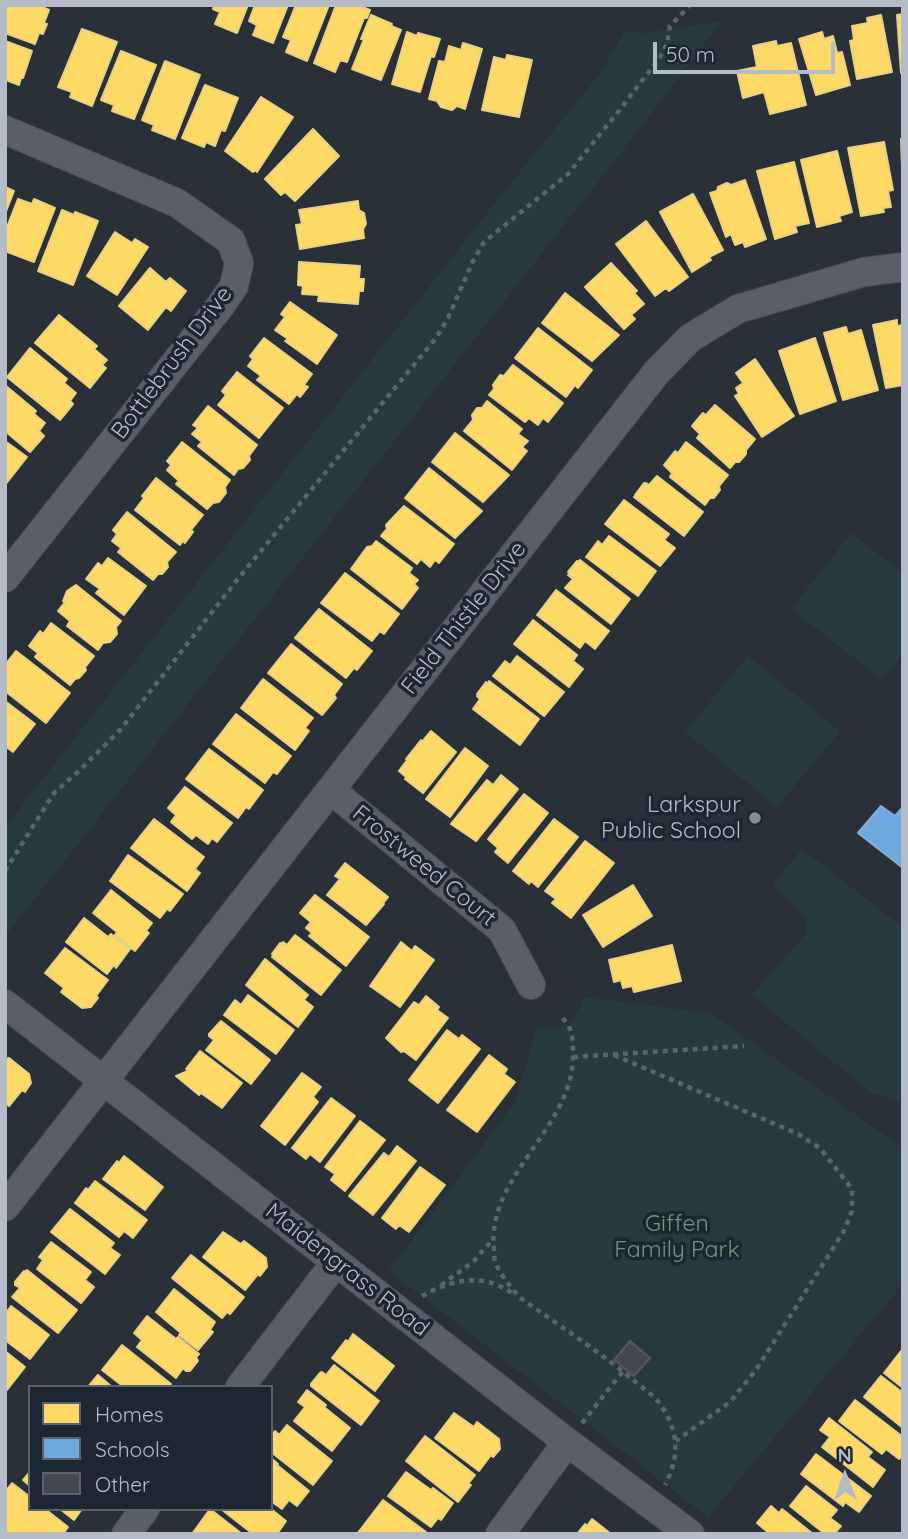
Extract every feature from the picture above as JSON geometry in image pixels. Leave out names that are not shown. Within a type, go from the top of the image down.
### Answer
[{"type":"street","name":"Bottlebrush Drive","points":[[5,130],[177,203],[231,241],[239,263],[234,286],[221,305],[5,578]]},
{"type":"street","name":"Field Thistle Drive","points":[[5,1207],[656,373],[690,338],[738,309],[864,272],[903,267]]},
{"type":"street","name":"Frostweed Court","points":[[331,790],[502,930],[531,985]]},
{"type":"street","name":"Maidengrass Road","points":[[5,1004],[567,1442],[690,1534]]},
{"type":"street","points":[[242,1385],[336,1262]]},
{"type":"street","points":[[500,1534],[567,1442]]},
{"type":"street","points":[[126,1534],[143,1511]]},
{"type":"path","points":[[5,871],[54,793],[121,729],[237,580],[436,338],[484,242],[568,174],[660,57],[667,44],[670,26],[690,5]]},
{"type":"path","points":[[519,1297],[495,1261],[493,1239],[497,1214],[505,1191],[550,1126],[573,1070],[571,1032],[563,1018]]},
{"type":"path","points":[[573,1057],[744,1046]]},
{"type":"path","points":[[614,1055],[798,1134],[820,1148],[852,1189],[852,1211],[844,1231],[756,1370],[730,1402],[676,1441]]},
{"type":"path","points":[[397,1309],[437,1287],[473,1262],[493,1239]]},
{"type":"path","points":[[437,1287],[467,1280],[493,1283],[519,1297],[623,1371],[659,1402],[669,1419],[676,1441],[675,1460],[670,1475],[652,1507]]},
{"type":"path","points":[[567,1442],[623,1371]]},
{"type":"green space","points":[[722,21],[5,937],[5,827],[498,199],[602,71],[624,32],[646,33]]},
{"type":"green space","points":[[851,533],[903,573],[903,653],[882,680],[791,609]]},
{"type":"green space","points":[[748,656],[840,731],[777,807],[685,732]]},
{"type":"green space","points":[[802,849],[903,927],[903,1103],[870,1092],[752,995],[807,932],[807,917],[772,884]]},
{"type":"green space","name":"Giffen Family Park","points":[[583,997],[710,1013],[903,1148],[903,1284],[708,1517],[389,1271],[515,1102],[537,1027],[554,1028],[568,1023],[577,1013]]},
{"type":"building: Homes","points":[[5,5],[38,5],[49,10],[43,34],[39,33],[35,44],[5,33]]},
{"type":"building: Homes","points":[[214,5],[248,5],[237,33],[215,24],[220,12],[213,9]]},
{"type":"building: Homes","points":[[255,5],[288,5],[273,43],[253,35],[257,25],[249,21]]},
{"type":"building: Homes","points":[[296,5],[329,5],[307,61],[286,52],[291,40],[283,37]]},
{"type":"building: Homes","points":[[336,5],[357,5],[370,10],[367,18],[364,18],[347,62],[340,60],[335,72],[314,63]]},
{"type":"building: Homes","points":[[903,14],[903,73],[901,73],[897,15]]},
{"type":"building: Homes","points":[[371,15],[401,30],[381,80],[352,69]]},
{"type":"building: Homes","points":[[881,15],[892,72],[857,79],[850,41],[854,40],[852,26],[868,23],[867,18]]},
{"type":"building: Homes","points":[[82,29],[117,42],[92,106],[70,97],[72,92],[58,87]]},
{"type":"building: Homes","points":[[407,32],[440,39],[434,57],[431,56],[420,92],[392,84]]},
{"type":"building: Homes","points":[[822,32],[824,39],[833,36],[837,53],[842,52],[850,85],[816,95],[799,39]]},
{"type":"building: Homes","points":[[5,41],[32,51],[19,85],[6,80],[5,82]]},
{"type":"building: Homes","points":[[776,41],[777,46],[791,43],[806,105],[770,114],[764,92],[743,98],[737,71],[757,67],[753,46]]},
{"type":"building: Homes","points":[[463,43],[482,49],[465,109],[457,106],[452,110],[429,99],[439,61],[445,62],[449,46],[461,50]]},
{"type":"building: Homes","points":[[121,51],[156,65],[134,119],[112,111],[114,105],[101,100]]},
{"type":"building: Homes","points":[[507,55],[532,60],[519,117],[482,110],[494,57],[506,60]]},
{"type":"building: Homes","points":[[165,61],[200,75],[175,139],[152,130],[154,125],[142,120]]},
{"type":"building: Homes","points":[[205,85],[238,98],[225,131],[221,130],[215,146],[206,142],[204,147],[182,138]]},
{"type":"building: Homes","points":[[261,97],[293,117],[257,172],[253,172],[225,151]]},
{"type":"building: Homes","points":[[313,129],[339,156],[295,201],[285,192],[281,195],[265,179]]},
{"type":"building: Homes","points":[[901,139],[903,139],[903,197]]},
{"type":"building: Homes","points":[[884,142],[893,190],[888,191],[891,207],[883,208],[884,212],[861,216],[848,148]]},
{"type":"building: Homes","points":[[837,151],[852,212],[839,216],[841,221],[817,227],[801,160]]},
{"type":"building: Homes","points":[[794,162],[809,223],[795,226],[797,232],[775,239],[757,171]]},
{"type":"building: Homes","points":[[745,180],[766,239],[745,247],[743,242],[735,245],[731,234],[726,237],[710,193],[727,183],[731,185]]},
{"type":"building: Homes","points":[[5,187],[14,191],[5,214]]},
{"type":"building: Homes","points":[[693,194],[723,250],[709,257],[711,260],[692,272],[660,212]]},
{"type":"building: Homes","points":[[18,199],[32,204],[34,199],[55,208],[34,262],[5,251],[5,232]]},
{"type":"building: Homes","points":[[358,201],[366,224],[363,229],[364,238],[300,249],[296,225],[302,224],[299,210]]},
{"type":"building: Homes","points":[[62,210],[98,221],[73,285],[38,271]]},
{"type":"building: Homes","points":[[646,221],[688,277],[669,291],[666,288],[655,296],[616,244]]},
{"type":"building: Homes","points":[[115,232],[132,243],[135,239],[148,247],[117,295],[87,276]]},
{"type":"building: Homes","points":[[299,262],[360,266],[359,279],[364,279],[358,304],[318,301],[319,295],[302,294],[303,286],[298,285]]},
{"type":"building: Homes","points":[[611,263],[637,291],[634,293],[644,304],[631,315],[635,319],[624,329],[585,287]]},
{"type":"building: Homes","points":[[150,268],[166,282],[170,278],[186,291],[171,311],[166,307],[148,330],[119,306]]},
{"type":"building: Homes","points":[[565,293],[619,335],[592,361],[542,323]]},
{"type":"building: Homes","points":[[290,302],[337,335],[317,364],[285,341],[288,339],[275,330],[285,317],[281,314]]},
{"type":"building: Homes","points":[[59,315],[97,346],[94,349],[107,360],[102,365],[106,368],[90,388],[35,343]]},
{"type":"building: Homes","points":[[897,320],[897,326],[903,325],[903,385],[886,388],[873,325]]},
{"type":"building: Homes","points":[[846,327],[848,334],[861,330],[878,390],[843,400],[824,333]]},
{"type":"building: Homes","points":[[538,328],[592,370],[578,388],[575,385],[566,397],[515,358]]},
{"type":"building: Homes","points":[[264,338],[312,374],[304,385],[308,387],[300,397],[297,394],[289,404],[257,380],[261,376],[248,366],[253,359],[250,356]]},
{"type":"building: Homes","points":[[815,338],[836,401],[800,414],[779,351]]},
{"type":"building: Homes","points":[[30,348],[67,379],[64,383],[76,393],[70,401],[73,404],[60,420],[7,377]]},
{"type":"building: Homes","points":[[755,359],[794,416],[762,437],[735,396],[739,394],[736,388],[743,383],[736,373]]},
{"type":"building: Homes","points":[[513,365],[563,403],[548,422],[543,418],[538,425],[529,418],[525,422],[489,395],[500,375],[504,376]]},
{"type":"building: Homes","points":[[237,372],[283,408],[259,438],[218,405],[226,395],[222,391]]},
{"type":"building: Homes","points":[[6,386],[36,411],[34,414],[45,423],[39,431],[44,436],[30,452],[5,431]]},
{"type":"building: Homes","points":[[487,401],[522,429],[518,434],[528,441],[522,447],[527,451],[512,470],[464,431],[473,420],[472,415],[477,408],[482,408]]},
{"type":"building: Homes","points":[[715,405],[755,439],[746,454],[730,468],[697,438],[700,434],[692,426],[703,413],[706,415]]},
{"type":"building: Homes","points":[[208,406],[257,445],[249,456],[250,460],[234,475],[198,446],[202,442],[192,434],[198,428],[193,425]]},
{"type":"building: Homes","points":[[455,433],[509,475],[483,502],[432,462]]},
{"type":"building: Homes","points":[[5,441],[27,457],[5,485]]},
{"type":"building: Homes","points":[[182,442],[230,480],[225,487],[226,493],[219,502],[213,503],[207,509],[176,484],[179,481],[167,470],[171,465],[167,461]]},
{"type":"building: Homes","points":[[686,442],[728,475],[714,498],[710,498],[705,505],[670,477],[672,473],[664,465]]},
{"type":"building: Homes","points":[[429,468],[482,511],[455,538],[405,498]]},
{"type":"building: Homes","points":[[657,476],[703,512],[684,536],[634,497],[644,483],[649,485]]},
{"type":"building: Homes","points":[[156,478],[203,515],[185,543],[183,541],[180,545],[135,510]]},
{"type":"building: Homes","points":[[624,500],[669,534],[664,540],[675,548],[660,566],[605,524]]},
{"type":"building: Homes","points":[[404,506],[454,544],[439,563],[435,560],[430,567],[421,559],[417,564],[381,536],[387,529],[386,525]]},
{"type":"building: Homes","points":[[127,512],[176,552],[167,562],[168,567],[153,580],[118,552],[121,548],[112,541],[117,534],[113,530]]},
{"type":"building: Homes","points":[[609,536],[656,571],[638,596],[586,557],[598,541],[602,545]]},
{"type":"building: Homes","points":[[376,541],[412,568],[409,573],[418,580],[414,584],[418,588],[402,609],[351,569],[367,547]]},
{"type":"building: Homes","points":[[108,558],[146,586],[124,615],[96,593],[100,589],[86,579],[98,563],[102,566]]},
{"type":"building: Homes","points":[[580,560],[630,599],[611,624],[565,588],[573,579],[568,572]]},
{"type":"building: Homes","points":[[345,573],[399,614],[384,634],[380,631],[372,641],[321,603]]},
{"type":"building: Homes","points":[[76,585],[121,621],[116,627],[117,634],[110,642],[103,643],[98,650],[67,626],[70,621],[58,611],[65,602],[63,601],[67,591]]},
{"type":"building: Homes","points":[[556,590],[609,631],[595,649],[585,641],[580,648],[537,615]]},
{"type":"building: Homes","points":[[319,609],[372,651],[357,670],[354,668],[346,678],[295,638]]},
{"type":"building: Homes","points":[[533,620],[577,655],[573,661],[583,669],[569,687],[514,644]]},
{"type":"building: Homes","points":[[51,623],[94,656],[85,667],[86,670],[70,685],[35,657],[38,653],[29,646],[40,631],[43,634]]},
{"type":"building: Homes","points":[[291,644],[342,684],[334,695],[336,698],[322,715],[268,673]]},
{"type":"building: Homes","points":[[16,651],[70,693],[46,723],[5,691],[5,665]]},
{"type":"building: Homes","points":[[517,656],[564,692],[544,716],[493,676],[505,661],[510,665]]},
{"type":"building: Homes","points":[[263,679],[313,718],[305,728],[309,731],[295,750],[241,708]]},
{"type":"building: Homes","points":[[489,681],[539,719],[520,745],[473,709],[480,699],[477,694]]},
{"type":"building: Homes","points":[[5,701],[35,724],[13,752],[5,746]]},
{"type":"building: Homes","points":[[236,714],[291,756],[277,774],[273,772],[265,783],[213,744]]},
{"type":"building: Homes","points":[[431,731],[456,752],[423,793],[399,771],[421,740],[422,742]]},
{"type":"building: Homes","points":[[465,748],[488,766],[450,817],[426,799]]},
{"type":"building: Homes","points":[[209,749],[263,790],[249,809],[246,807],[238,818],[186,779]]},
{"type":"building: Homes","points":[[501,775],[518,789],[476,841],[451,824],[487,780],[493,785]]},
{"type":"building: Homes","points":[[185,787],[232,823],[217,842],[212,838],[208,844],[196,835],[192,839],[171,822],[176,815],[168,808]]},
{"type":"building: Homes","points":[[524,794],[548,813],[508,863],[495,852],[498,848],[488,839]]},
{"type":"building: Homes","points":[[154,819],[204,857],[195,869],[200,873],[187,891],[131,848]]},
{"type":"building: Homes","points":[[554,819],[578,837],[538,887],[531,881],[529,884],[513,871]]},
{"type":"building: Homes","points":[[585,841],[614,863],[571,918],[552,903],[556,899],[545,891]]},
{"type":"building: Homes","points":[[128,855],[183,894],[170,911],[167,909],[160,918],[110,881]]},
{"type":"building: Homes","points":[[345,863],[388,897],[366,925],[327,895],[340,879],[335,876]]},
{"type":"building: Homes","points":[[633,885],[652,916],[603,947],[583,915]]},
{"type":"building: Homes","points":[[111,890],[152,923],[146,931],[149,933],[135,951],[93,913]]},
{"type":"building: Homes","points":[[315,895],[369,937],[346,966],[309,936],[312,933],[306,928],[311,922],[300,913]]},
{"type":"building: Homes","points":[[84,918],[108,937],[111,934],[130,949],[116,968],[114,965],[107,974],[66,942]]},
{"type":"building: Homes","points":[[295,935],[341,970],[321,995],[272,957],[280,943],[287,945]]},
{"type":"building: Homes","points":[[401,942],[412,951],[415,946],[434,960],[400,1007],[370,986]]},
{"type":"building: Homes","points":[[672,945],[681,981],[634,992],[632,986],[623,988],[621,980],[614,982],[609,960]]},
{"type":"building: Homes","points":[[65,948],[108,980],[91,1007],[82,1008],[61,992],[64,988],[45,973]]},
{"type":"building: Homes","points":[[265,959],[308,995],[304,1000],[313,1007],[298,1027],[246,985]]},
{"type":"building: Homes","points":[[248,995],[294,1030],[276,1054],[224,1015],[235,1000],[241,1005]]},
{"type":"building: Homes","points":[[426,996],[439,1007],[437,1010],[448,1018],[416,1060],[404,1051],[401,1052],[386,1038],[414,1002],[419,1005]]},
{"type":"building: Homes","points":[[221,1021],[270,1060],[251,1084],[206,1050],[214,1040],[209,1034]]},
{"type":"building: Homes","points":[[447,1030],[459,1039],[462,1035],[480,1049],[438,1103],[409,1080]]},
{"type":"building: Homes","points":[[200,1051],[242,1083],[222,1108],[201,1093],[199,1095],[176,1076],[188,1071],[186,1069]]},
{"type":"building: Homes","points":[[489,1055],[507,1069],[504,1074],[515,1082],[477,1132],[447,1110]]},
{"type":"building: Homes","points":[[9,1058],[29,1074],[31,1083],[9,1106],[5,1103],[5,1060]]},
{"type":"building: Homes","points":[[302,1073],[321,1087],[313,1097],[318,1102],[285,1145],[261,1126]]},
{"type":"building: Homes","points":[[331,1098],[355,1116],[320,1162],[310,1154],[306,1159],[292,1148]]},
{"type":"building: Homes","points":[[360,1121],[385,1140],[345,1191],[331,1180],[335,1174],[325,1167]]},
{"type":"building: Homes","points":[[397,1146],[416,1161],[373,1215],[349,1196],[384,1153],[389,1157]]},
{"type":"building: Homes","points":[[124,1156],[163,1187],[145,1210],[103,1179]]},
{"type":"building: Homes","points":[[420,1167],[445,1185],[409,1232],[399,1225],[396,1229],[382,1218]]},
{"type":"building: Homes","points":[[95,1181],[147,1220],[133,1238],[124,1231],[119,1237],[75,1203]]},
{"type":"building: Homes","points":[[70,1209],[114,1243],[110,1248],[120,1255],[105,1274],[51,1232]]},
{"type":"building: Homes","points":[[223,1232],[241,1244],[244,1241],[266,1258],[267,1267],[245,1290],[203,1257]]},
{"type":"building: Homes","points":[[51,1242],[91,1272],[85,1280],[94,1287],[81,1303],[37,1269],[43,1260],[39,1257]]},
{"type":"building: Homes","points":[[191,1255],[244,1297],[230,1314],[227,1312],[222,1318],[172,1278]]},
{"type":"building: Homes","points":[[27,1270],[77,1310],[58,1333],[12,1297],[20,1288],[15,1282]]},
{"type":"building: Homes","points":[[174,1289],[215,1322],[210,1330],[213,1332],[198,1350],[156,1312]]},
{"type":"building: Homes","points":[[11,1306],[49,1335],[30,1359],[5,1340],[5,1314]]},
{"type":"building: Homes","points":[[147,1316],[199,1354],[196,1357],[198,1361],[190,1371],[183,1368],[176,1378],[137,1347],[142,1340],[134,1333]]},
{"type":"building: Homes","points":[[353,1334],[394,1366],[375,1391],[332,1358]]},
{"type":"building: Homes","points":[[122,1345],[171,1384],[121,1385],[102,1370]]},
{"type":"building: Homes","points":[[5,1351],[25,1367],[7,1390],[5,1389]]},
{"type":"building: Homes","points":[[901,1351],[903,1353],[903,1388],[884,1373]]},
{"type":"building: Homes","points":[[334,1365],[379,1401],[361,1425],[311,1386],[320,1373],[326,1375]]},
{"type":"building: Homes","points":[[98,1375],[110,1385],[90,1385]]},
{"type":"building: Homes","points":[[881,1376],[903,1393],[903,1428],[864,1397]]},
{"type":"building: Homes","points":[[307,1390],[350,1428],[332,1451],[294,1421],[305,1407],[298,1402]]},
{"type":"building: Homes","points":[[855,1400],[903,1437],[903,1455],[899,1459],[886,1449],[882,1454],[839,1421]]},
{"type":"building: Homes","points":[[454,1413],[474,1427],[477,1422],[499,1439],[500,1449],[493,1457],[491,1455],[479,1471],[435,1438]]},
{"type":"building: Homes","points":[[829,1418],[872,1452],[868,1457],[885,1470],[873,1487],[822,1447],[830,1437],[820,1430]]},
{"type":"building: Homes","points":[[287,1425],[332,1461],[313,1485],[273,1454],[273,1434],[275,1431],[279,1435]]},
{"type":"building: Homes","points":[[425,1436],[475,1475],[458,1502],[406,1461]]},
{"type":"building: Homes","points":[[816,1454],[871,1496],[859,1512],[845,1502],[843,1506],[801,1474]]},
{"type":"building: Homes","points":[[273,1460],[309,1491],[297,1506],[289,1500],[282,1509],[273,1502]]},
{"type":"building: Homes","points":[[406,1472],[453,1503],[441,1520],[438,1518],[431,1527],[388,1496]]},
{"type":"building: Homes","points":[[12,1483],[28,1495],[28,1511],[48,1511],[68,1527],[63,1534],[9,1534],[5,1531],[5,1492]]},
{"type":"building: Homes","points":[[806,1486],[837,1510],[830,1518],[841,1526],[834,1534],[825,1534],[790,1506]]},
{"type":"building: Homes","points":[[383,1500],[426,1532],[357,1534]]},
{"type":"building: Homes","points":[[771,1506],[779,1513],[782,1509],[813,1534],[770,1534],[757,1523]]},
{"type":"building: Homes","points":[[63,1511],[81,1511],[74,1520]]},
{"type":"building: Homes","points":[[209,1511],[213,1511],[242,1534],[192,1534]]},
{"type":"building: Homes","points":[[224,1511],[273,1511],[286,1521],[277,1534],[253,1534]]},
{"type":"building: Homes","points":[[592,1519],[611,1534],[577,1534]]},
{"type":"building: Schools","points":[[881,806],[895,816],[903,807],[903,868],[858,833]]},
{"type":"building: Other","points":[[630,1341],[650,1358],[634,1376],[614,1360]]},
{"type":"place","name":"Larkspur Public School","points":[[755,818]]}]
